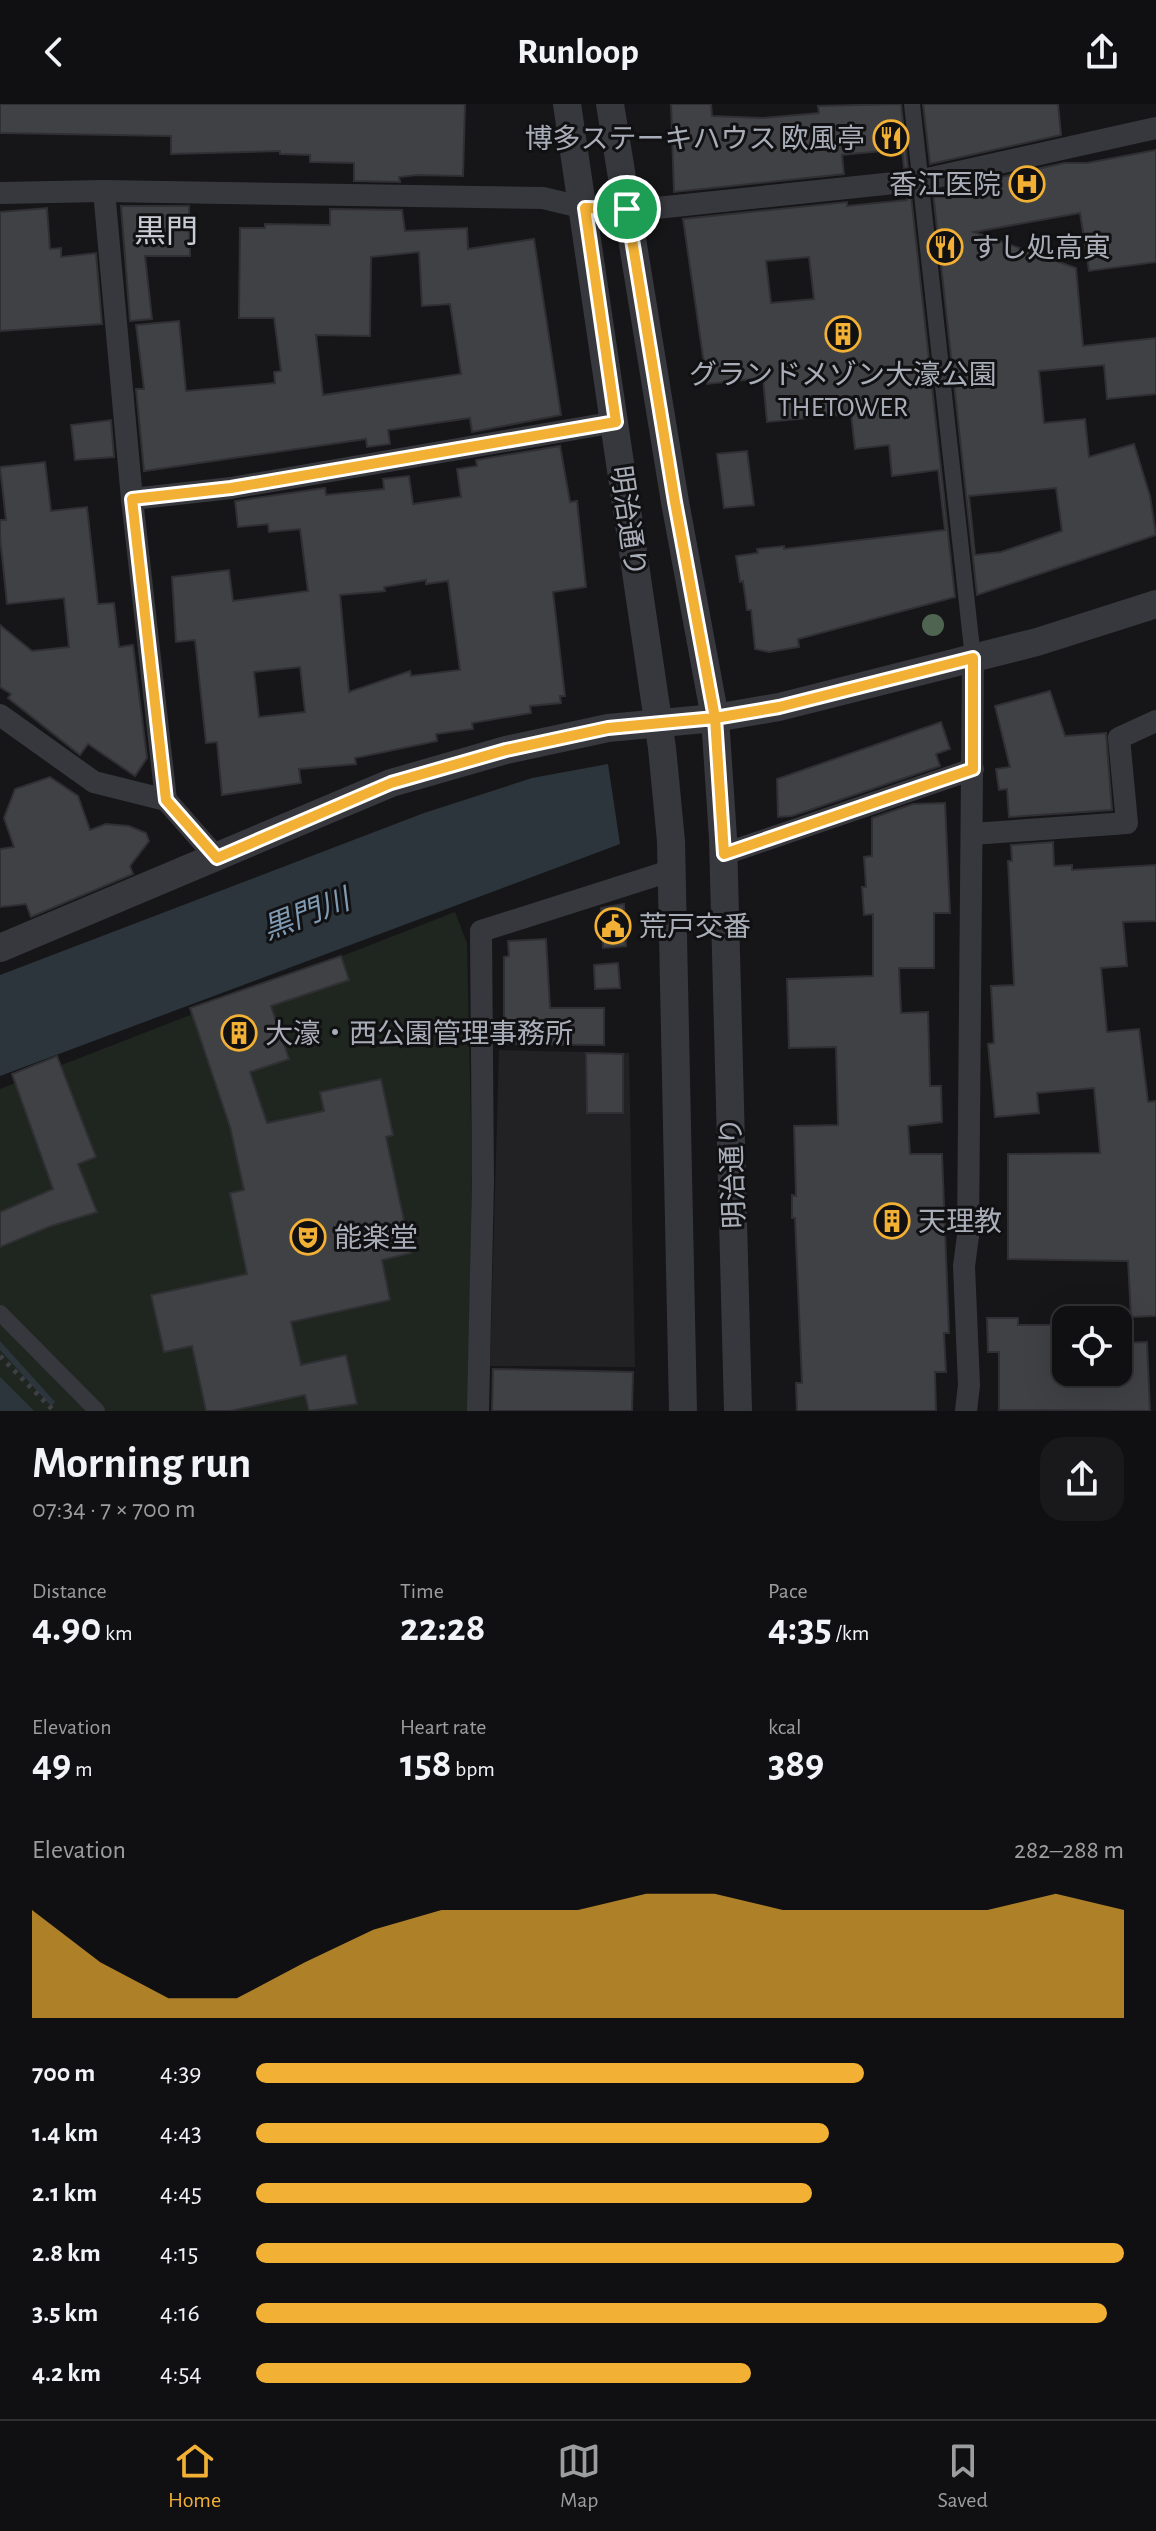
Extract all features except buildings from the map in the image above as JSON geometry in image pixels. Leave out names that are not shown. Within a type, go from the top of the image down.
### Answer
[{"type":"street","name":"明治通り","points":[[567,104],[616,422],[660,736],[671,841],[683,1411]]},
{"type":"street","name":"明治通り","points":[[610,104],[675,502],[716,729],[723,846],[738,1411]]},
{"type":"street","points":[[912,104],[923,180],[973,658],[967,989],[968,1236],[964,1266],[967,1287],[966,1411]]},
{"type":"street","points":[[0,193],[104,191],[543,198],[585,208],[627,209],[923,180],[1156,128]]},
{"type":"street","points":[[104,191],[132,499],[166,800]]},
{"type":"street","points":[[132,499],[231,488],[616,422]]},
{"type":"street","points":[[0,948],[391,783],[506,750],[608,728],[660,736],[716,729],[779,707],[1037,642],[1156,604]]},
{"type":"street","points":[[0,715],[94,782],[166,800],[217,858]]},
{"type":"street","points":[[972,834],[1127,823],[1119,738],[1156,721]]},
{"type":"street","points":[[723,846],[973,769]]},
{"type":"street","points":[[478,1411],[483,1181],[481,931],[673,870]]},
{"type":"street","points":[[0,1313],[97,1411]]},
{"type":"path","points":[[0,1356],[54,1411]]},
{"type":"shaded area","points":[[455,912],[467,943],[472,1170],[468,1411],[0,1411],[0,1089]]},
{"type":"shaded area","points":[[499,1050],[629,1053],[635,1367],[490,1366]]},
{"type":"water","name":"黒門川","points":[[608,764],[620,844],[0,1076],[0,975],[424,813],[532,778]]},
{"type":"water","points":[[0,1341],[55,1402],[51,1406],[0,1350]]},
{"type":"water","points":[[0,1377],[34,1411],[0,1411]]},
{"type":"place","name":"博多ステーキハウス 欧風亭","points":[[891,138]]},
{"type":"place","name":"香江医院","points":[[1027,184]]},
{"type":"place","name":"すし処高寅","points":[[945,247]]},
{"type":"place","name":"グランドメゾン大濠公園 THETOWER","points":[[843,334]]},
{"type":"place","name":"荒戸交番","points":[[613,926]]},
{"type":"place","name":"大濠・西公園管理事務所","points":[[239,1033]]},
{"type":"place","name":"天理教","points":[[892,1221]]},
{"type":"place","name":"能楽堂","points":[[308,1237]]},
{"type":"district","name":"黒門","points":[[166,231]]},
{"type":"route","points":[[627,209],[585,208],[616,422],[231,488],[132,499],[166,800],[217,858],[391,783],[506,750],[608,728],[715,718],[779,707],[973,658],[973,769],[724,854],[715,718],[675,502],[627,209]]}]
